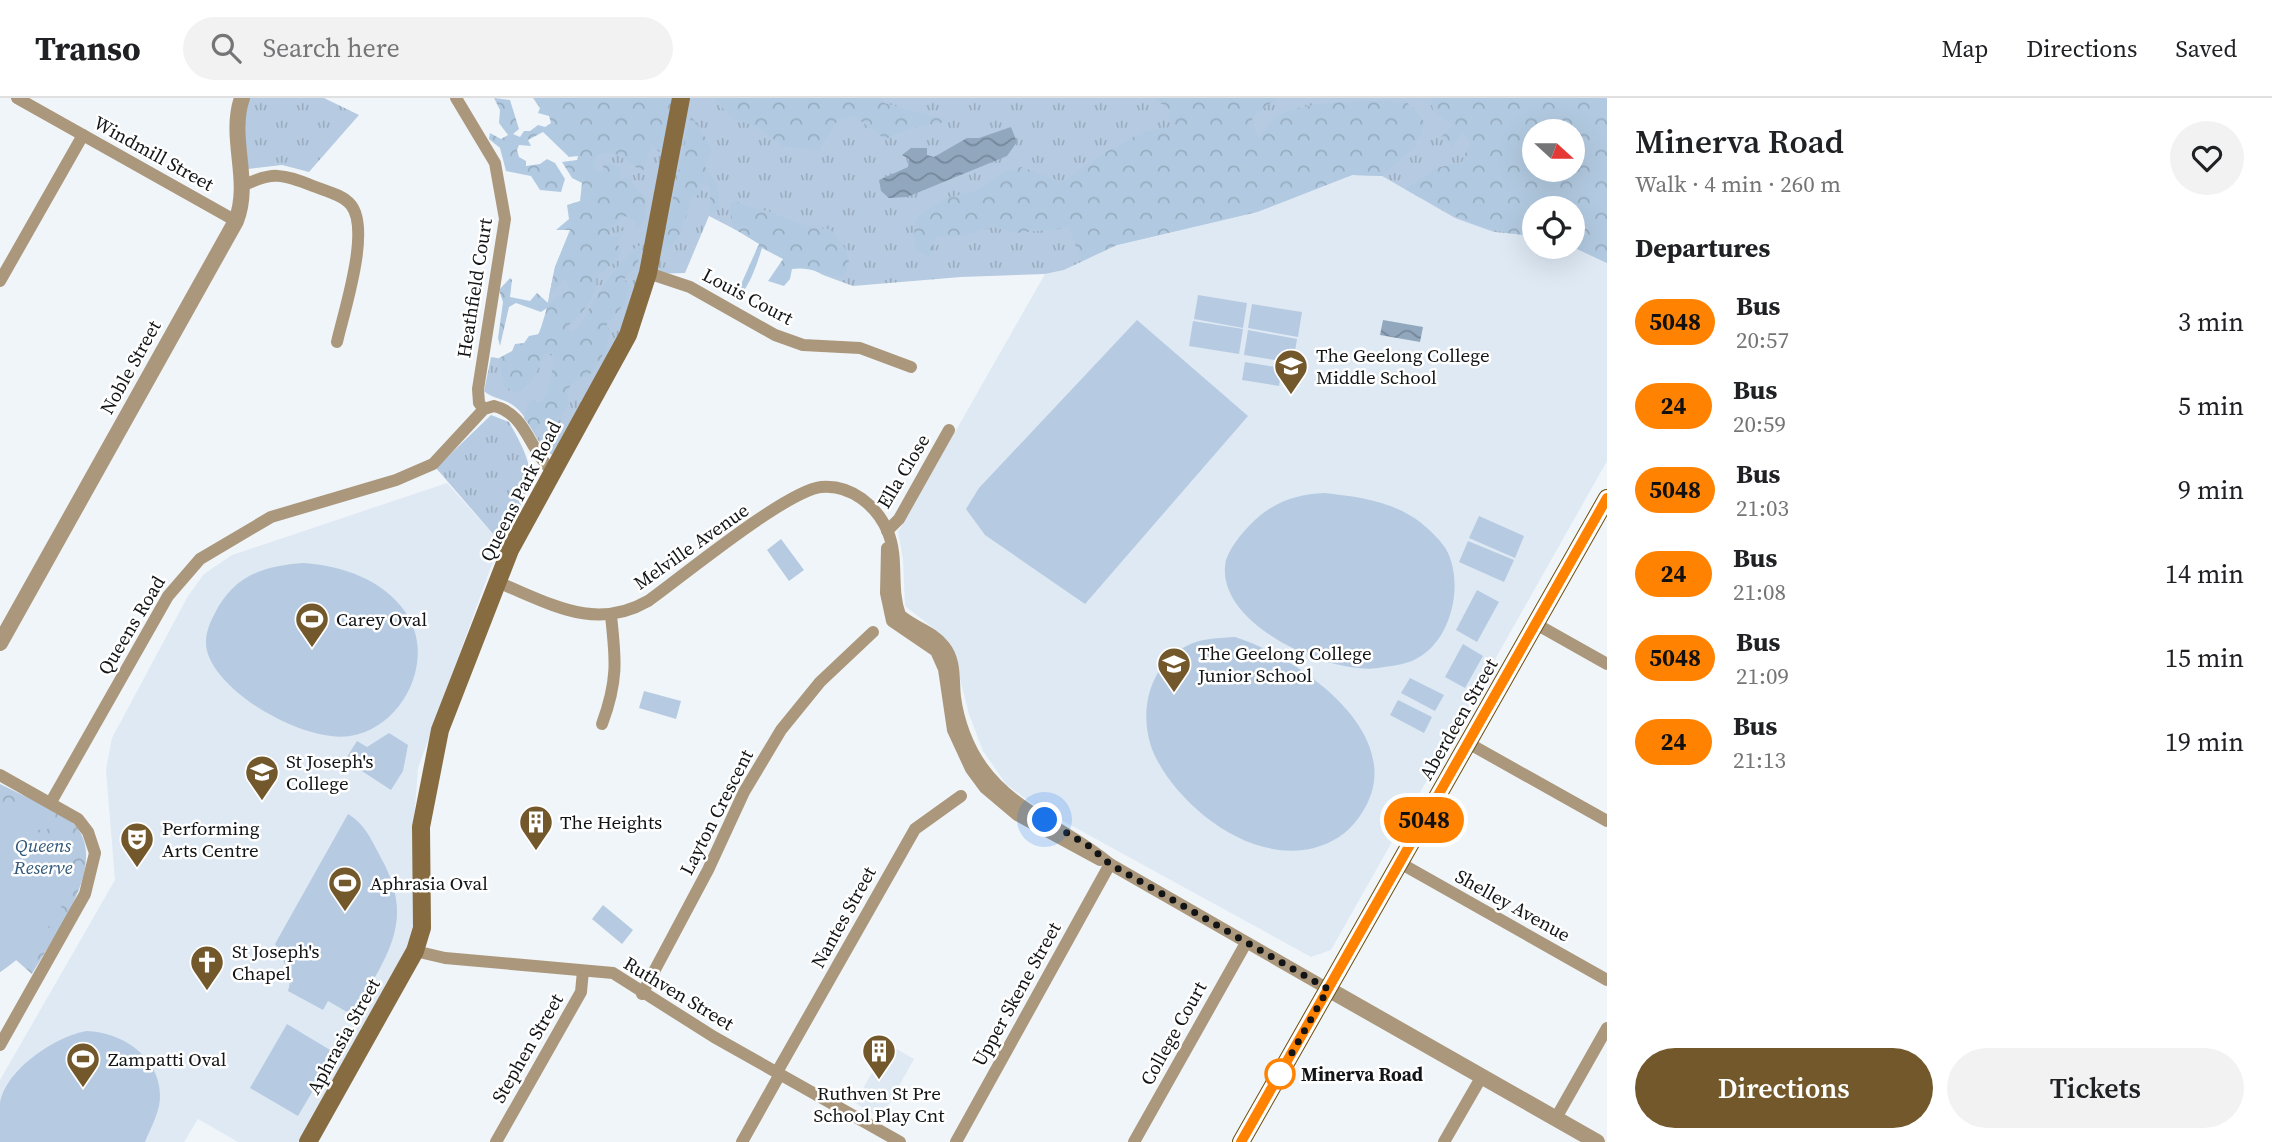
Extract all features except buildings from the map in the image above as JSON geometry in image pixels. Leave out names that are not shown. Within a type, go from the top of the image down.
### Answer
[{"type":"main road","name":"Queens Park Road","points":[[415,951],[422,928],[421,827],[440,730],[509,550],[628,335],[648,273],[681,98]]},
{"type":"main road","name":"Aberdeen Street","points":[[1241,1142],[1606,502]]},
{"type":"main road","name":"Aphrasia Street","points":[[308,1142],[415,951]]},
{"type":"street","name":"Windmill Street","points":[[17,98],[236,221]]},
{"type":"street","name":"Noble Street","points":[[0,643],[236,221],[241,209],[237,116],[242,98]]},
{"type":"street","name":"Heathfield Court","points":[[456,98],[495,163],[505,219],[480,376],[480,403],[484,410]]},
{"type":"street","points":[[0,281],[83,135]]},
{"type":"street","points":[[242,186],[268,175],[286,176],[345,199],[357,214],[360,233],[337,342]]},
{"type":"street","name":"Louis Court","points":[[648,273],[690,287],[746,321],[784,339],[803,345],[860,348],[911,367]]},
{"type":"street","points":[[484,410],[494,406],[515,415],[538,458],[551,470]]},
{"type":"street","name":"Queens Road","points":[[51,802],[169,596],[200,559],[271,517],[397,480],[433,464],[484,410]]},
{"type":"street","name":"Ella Close","points":[[887,531],[899,519],[949,430]]},
{"type":"street","name":"Melville Avenue","points":[[497,582],[577,612],[611,616],[648,601],[794,496],[823,487],[855,494],[879,515],[887,531]]},
{"type":"street","points":[[887,531],[886,593],[896,618],[936,651],[944,669],[953,730],[971,769],[1017,815],[1084,854],[1110,864],[1597,1142]]},
{"type":"street","points":[[602,724],[613,693],[616,662],[611,616]]},
{"type":"street","points":[[1536,624],[1607,664]]},
{"type":"street","name":"Layton Crescent","points":[[642,994],[703,880],[744,792],[781,730],[820,682],[873,632]]},
{"type":"street","points":[[1468,743],[1607,821]]},
{"type":"street","points":[[0,775],[51,802],[85,827],[93,846],[94,863],[85,894],[0,1045]]},
{"type":"street","name":"Nantes Street","points":[[742,1142],[915,829],[961,796]]},
{"type":"street","name":"Shelley Avenue","points":[[1400,863],[1607,980]]},
{"type":"street","name":"Upper Skene Street","points":[[956,1142],[1110,864]]},
{"type":"street","name":"College Court","points":[[1134,1142],[1246,943]]},
{"type":"street","name":"Ruthven Street","points":[[415,951],[445,958],[613,973],[642,994],[900,1142]]},
{"type":"street","name":"Stephen Street","points":[[496,1142],[582,992],[583,971]]},
{"type":"street","points":[[1556,1118],[1607,1028]]},
{"type":"street","points":[[1444,1142],[1482,1076]]},
{"type":"shaded area","name":"The Geelong College Middle School","points":[[1352,175],[1382,176],[1455,218],[1522,235],[1522,259],[1585,259],[1585,253],[1607,263],[1607,461],[1331,950],[1311,957],[1034,805],[1006,784],[983,751],[969,714],[952,648],[937,631],[905,606],[903,559],[898,532],[1045,274],[1064,270],[1117,245],[1257,212]]},
{"type":"shaded area","name":"St Joseph's College","points":[[447,483],[500,542],[418,768],[413,834],[415,923],[404,957],[298,1142],[238,1142],[198,1119],[184,1142],[0,1142],[0,1080],[115,880],[106,770],[112,738],[188,596],[204,574],[232,555]]},
{"type":"shaded area","points":[[888,1044],[914,1059],[881,1118],[855,1103]]},
{"type":"green space","points":[[249,98],[324,98],[359,115],[309,172],[282,165],[248,169],[243,118]]},
{"type":"green space","points":[[494,98],[510,100],[519,129],[513,134],[520,137],[524,131],[530,131],[538,125],[545,127],[551,123],[549,116],[538,113],[540,108],[533,98],[678,98],[668,116],[668,140],[659,152],[652,145],[643,171],[611,153],[597,156],[594,165],[596,172],[602,172],[604,163],[621,167],[620,180],[631,175],[632,183],[646,199],[645,220],[637,229],[633,220],[625,216],[611,227],[610,235],[614,237],[619,231],[626,231],[617,244],[622,250],[618,260],[596,277],[592,298],[568,326],[570,333],[582,323],[597,295],[618,266],[637,246],[643,246],[637,265],[624,279],[631,285],[624,304],[606,326],[611,331],[599,362],[590,374],[570,387],[568,407],[553,425],[544,422],[534,432],[524,418],[528,401],[532,399],[537,404],[548,393],[552,354],[545,354],[534,378],[519,393],[504,387],[499,358],[512,351],[515,344],[524,343],[529,336],[539,334],[547,308],[541,312],[516,303],[509,307],[500,346],[498,338],[503,302],[499,290],[510,278],[510,297],[530,301],[537,293],[548,303],[570,290],[565,279],[549,296],[555,267],[570,230],[556,230],[569,219],[567,205],[580,201],[582,183],[572,178],[562,162],[577,160],[578,156],[569,157],[543,132],[528,140],[531,146],[519,145],[519,157],[526,161],[526,166],[540,164],[547,159],[555,163],[565,179],[561,192],[540,190],[531,176],[506,171],[500,148],[489,139],[490,133],[501,139],[508,135],[499,123],[500,110]]},
{"type":"green space","points":[[546,98],[1607,98],[1607,263],[1585,253],[1585,196],[1522,196],[1522,235],[1494,232],[1455,218],[1382,176],[1352,175],[1257,212],[1117,245],[1064,270],[1045,274],[961,277],[853,286],[823,275],[709,216],[685,273],[652,274],[596,393],[552,455],[541,444],[520,411],[510,403],[484,391],[491,357],[526,363],[544,321],[555,267],[577,214],[588,175]]},
{"type":"green space","points":[[714,98],[879,98],[884,103],[951,121],[913,128],[885,139],[854,116],[837,121],[819,151],[782,146],[756,126],[732,119]]},
{"type":"green space","points":[[1153,98],[1277,98],[1252,118],[1258,138],[1275,117],[1285,112],[1340,102],[1407,103],[1425,123],[1415,147],[1382,176],[1352,175],[1257,212],[1117,245],[1081,261],[1069,228],[1016,233],[993,227],[965,236],[937,237],[929,257],[915,251],[914,220],[940,200],[976,190],[1006,171],[1021,167],[1063,182],[1097,157],[1144,131],[1171,127],[1168,108]]},
{"type":"green space","points":[[1431,98],[1607,98],[1607,263],[1585,253],[1585,196],[1522,196],[1522,235],[1497,231],[1466,221],[1405,189],[1436,168],[1462,162],[1470,141],[1461,133],[1452,148],[1441,137],[1452,125],[1433,111]]},
{"type":"green space","points":[[691,115],[712,150],[705,167],[718,184],[720,209],[710,213],[710,187],[703,185],[699,194],[692,198],[681,233],[670,248],[662,247]]},
{"type":"green space","points":[[735,200],[745,206],[803,224],[830,229],[847,252],[848,264],[842,277],[798,268],[792,269],[790,279],[784,286],[768,281],[783,259],[762,248],[748,285],[734,299],[735,290],[738,291],[759,244],[733,228],[729,204]]},
{"type":"green space","points":[[1198,295],[1247,303],[1243,328],[1194,319]]},
{"type":"green space","points":[[1252,304],[1302,312],[1298,337],[1248,328]]},
{"type":"green space","points":[[1137,320],[1248,416],[1085,604],[985,535],[966,509],[979,488]]},
{"type":"green space","points":[[1193,321],[1243,329],[1239,354],[1189,346]]},
{"type":"green space","points":[[1248,330],[1297,339],[1293,363],[1244,355]]},
{"type":"green space","points":[[1245,362],[1282,368],[1279,386],[1242,380]]},
{"type":"green space","points":[[491,415],[509,422],[527,458],[530,471],[526,495],[500,542],[436,468]]},
{"type":"green space","points":[[1325,493],[1363,498],[1398,509],[1428,529],[1440,540],[1448,553],[1454,582],[1450,614],[1437,641],[1414,660],[1378,668],[1357,668],[1332,663],[1305,654],[1278,640],[1255,624],[1237,604],[1227,583],[1226,560],[1240,537],[1258,517],[1275,505],[1304,495]]},
{"type":"green space","points":[[1479,516],[1524,536],[1515,558],[1469,538]]},
{"type":"green space","points":[[781,539],[804,570],[789,581],[767,550]]},
{"type":"green space","points":[[1468,541],[1514,560],[1504,582],[1459,562]]},
{"type":"green space","name":"Carey Oval","points":[[304,563],[347,571],[374,583],[397,601],[415,631],[418,650],[410,689],[399,706],[385,720],[369,730],[350,736],[332,736],[311,732],[266,713],[228,684],[215,668],[207,651],[206,637],[210,624],[230,591],[262,570]]},
{"type":"green space","points":[[1477,590],[1499,602],[1477,642],[1456,630]]},
{"type":"green space","points":[[1235,637],[1286,661],[1313,679],[1338,700],[1358,724],[1371,750],[1374,778],[1366,806],[1351,827],[1331,842],[1314,848],[1291,851],[1268,848],[1245,840],[1203,815],[1169,779],[1157,760],[1147,727],[1149,693],[1156,677],[1165,663],[1193,643]]},
{"type":"green space","points":[[1463,644],[1483,656],[1465,688],[1445,677]]},
{"type":"green space","points":[[1410,678],[1444,695],[1435,711],[1401,693]]},
{"type":"green space","points":[[644,691],[681,701],[676,719],[639,708]]},
{"type":"green space","points":[[1398,700],[1432,717],[1424,733],[1390,715]]},
{"type":"green space","points":[[389,733],[408,745],[403,771],[391,790],[345,760],[357,741],[367,747]]},
{"type":"green space","name":"Queens Reserve","points":[[0,784],[69,820],[84,841],[86,860],[82,880],[64,921],[32,974],[16,960],[0,972]]},
{"type":"green space","points":[[20,798],[54,818],[45,833],[11,814]]},
{"type":"green space","name":"Aphrasia Oval","points":[[348,814],[363,827],[380,856],[391,880],[397,920],[386,956],[354,1016],[328,1001],[323,1010],[288,991],[289,972],[275,944]]},
{"type":"green space","name":"Queens Reserve","points":[[0,817],[26,825],[49,839],[64,855],[70,873],[68,891],[47,929],[32,946],[0,972]]},
{"type":"green space","points":[[603,905],[633,930],[622,944],[592,919]]},
{"type":"green space","points":[[287,1024],[335,1053],[298,1116],[250,1088]]},
{"type":"green space","name":"Zampatti Oval","points":[[87,1031],[100,1032],[125,1041],[153,1068],[158,1080],[160,1100],[145,1142],[0,1142],[0,1103],[12,1078],[47,1047]]},
{"type":"water","points":[[1011,127],[1017,142],[1007,156],[907,197],[889,198],[881,191],[879,180],[908,167],[909,159],[902,155],[911,148],[927,148],[927,155],[934,157],[967,138],[979,138]]},
{"type":"water","points":[[1383,320],[1423,327],[1420,342],[1380,335]]},
{"type":"bus line","name":"5048","points":[[1241,1142],[1607,498]]},
{"type":"place","name":"The Geelong College Middle School","points":[[1291,396]]},
{"type":"place","name":"Carey Oval","points":[[312,649]]},
{"type":"place","name":"The Geelong College Junior School","points":[[1174,694]]},
{"type":"place","name":"St Joseph's College","points":[[262,802]]},
{"type":"place","name":"The Heights","points":[[536,852]]},
{"type":"place","name":"Performing Arts Centre","points":[[137,869]]},
{"type":"place","name":"Aphrasia Oval","points":[[345,913]]},
{"type":"place","name":"St Joseph's Chapel","points":[[207,992]]},
{"type":"place","name":"Minerva Road","points":[[1280,1074]]},
{"type":"place","name":"Ruthven St Pre School Play Cnt","points":[[879,1081]]},
{"type":"place","name":"Zampatti Oval","points":[[83,1089]]},
{"type":"route","points":[[1045,820],[1089,846],[1110,864],[1328,989],[1280,1074]]}]
